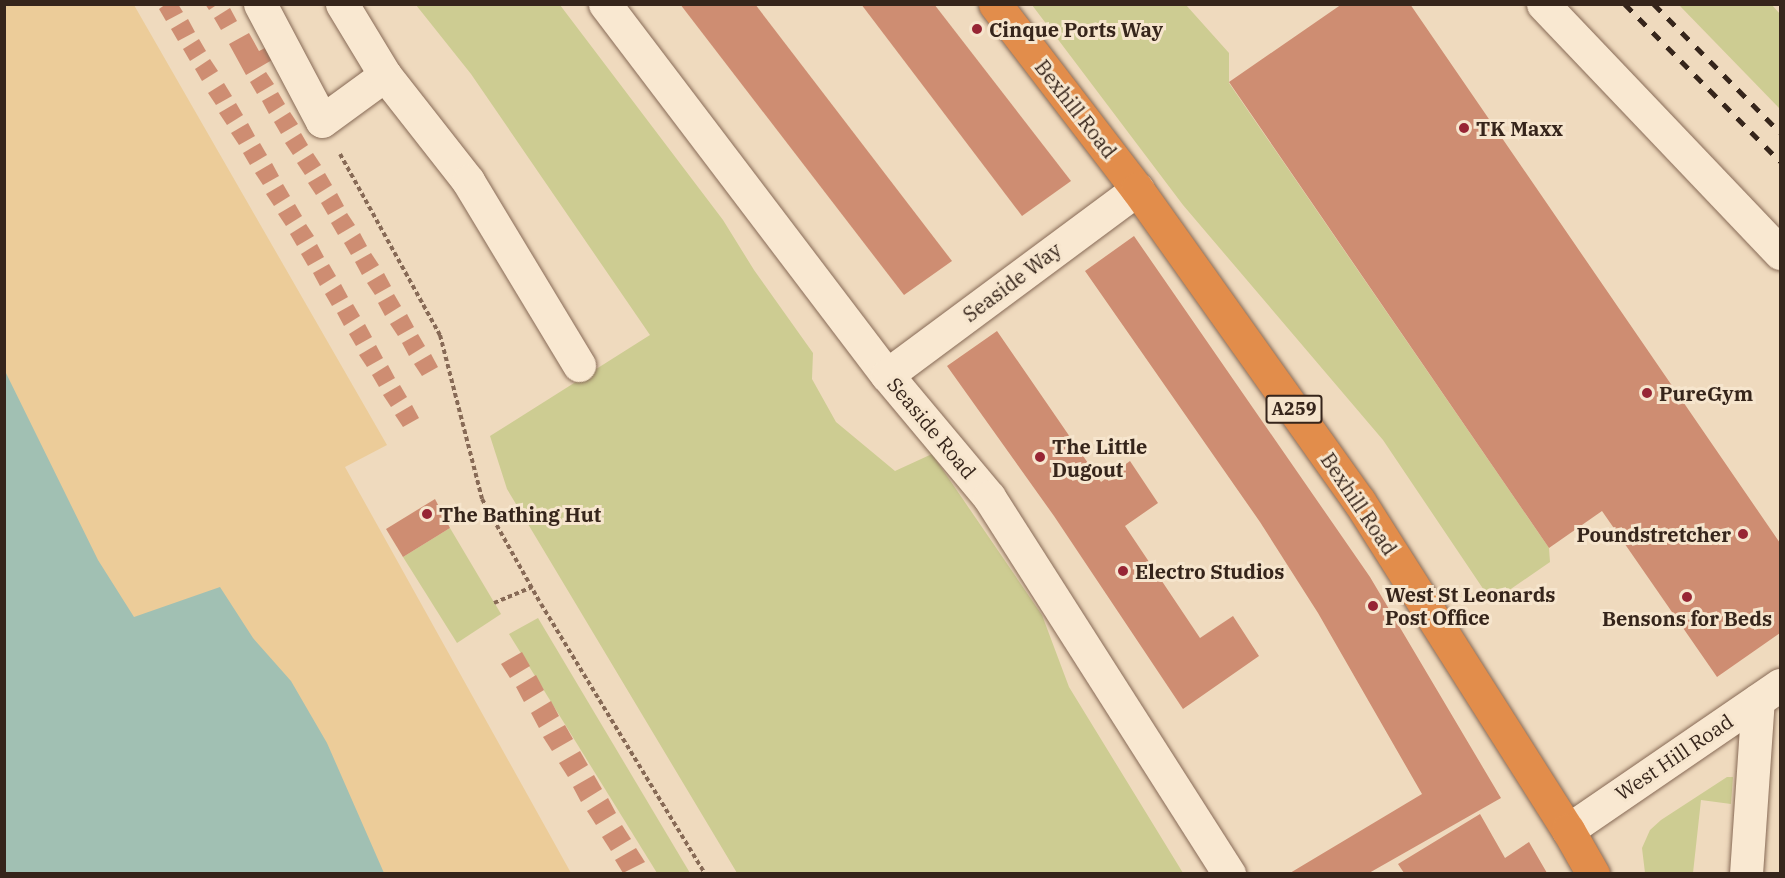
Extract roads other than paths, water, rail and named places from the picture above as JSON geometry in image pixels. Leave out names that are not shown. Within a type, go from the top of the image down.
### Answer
[{"type":"highway","name":"Bexhill Road","points":[[995,4],[1137,189],[1359,501],[1569,830],[1593,873]]},
{"type":"street","points":[[260,4],[322,121],[385,75]]},
{"type":"street","points":[[342,4],[385,75],[468,181],[579,365]]},
{"type":"street","name":"Seaside Road","points":[[605,4],[887,375],[989,497],[1228,873]]},
{"type":"street","points":[[1544,4],[1780,252]]},
{"type":"street","name":"Seaside Way","points":[[887,375],[1137,189]]},
{"type":"street","points":[[1746,873],[1769,693]]},
{"type":"street","name":"West Hill Road","points":[[1569,830],[1769,693]]},
{"type":"railway","points":[[1625,4],[1780,161]]},
{"type":"railway","points":[[1654,4],[1780,132]]},
{"type":"place","name":"Cinque Ports Way","points":[[977,29]]},
{"type":"place","name":"TK Maxx","points":[[1464,128]]},
{"type":"place","name":"PureGym","points":[[1647,393]]},
{"type":"place","name":"The Little Dugout","points":[[1040,457]]},
{"type":"place","name":"The Bathing Hut","points":[[427,514]]},
{"type":"place","name":"Poundstretcher","points":[[1743,534]]},
{"type":"place","name":"Electro Studios","points":[[1123,571]]},
{"type":"place","name":"Bensons for Beds","points":[[1687,597]]},
{"type":"place","name":"West St Leonards Post Office","points":[[1373,606]]}]
